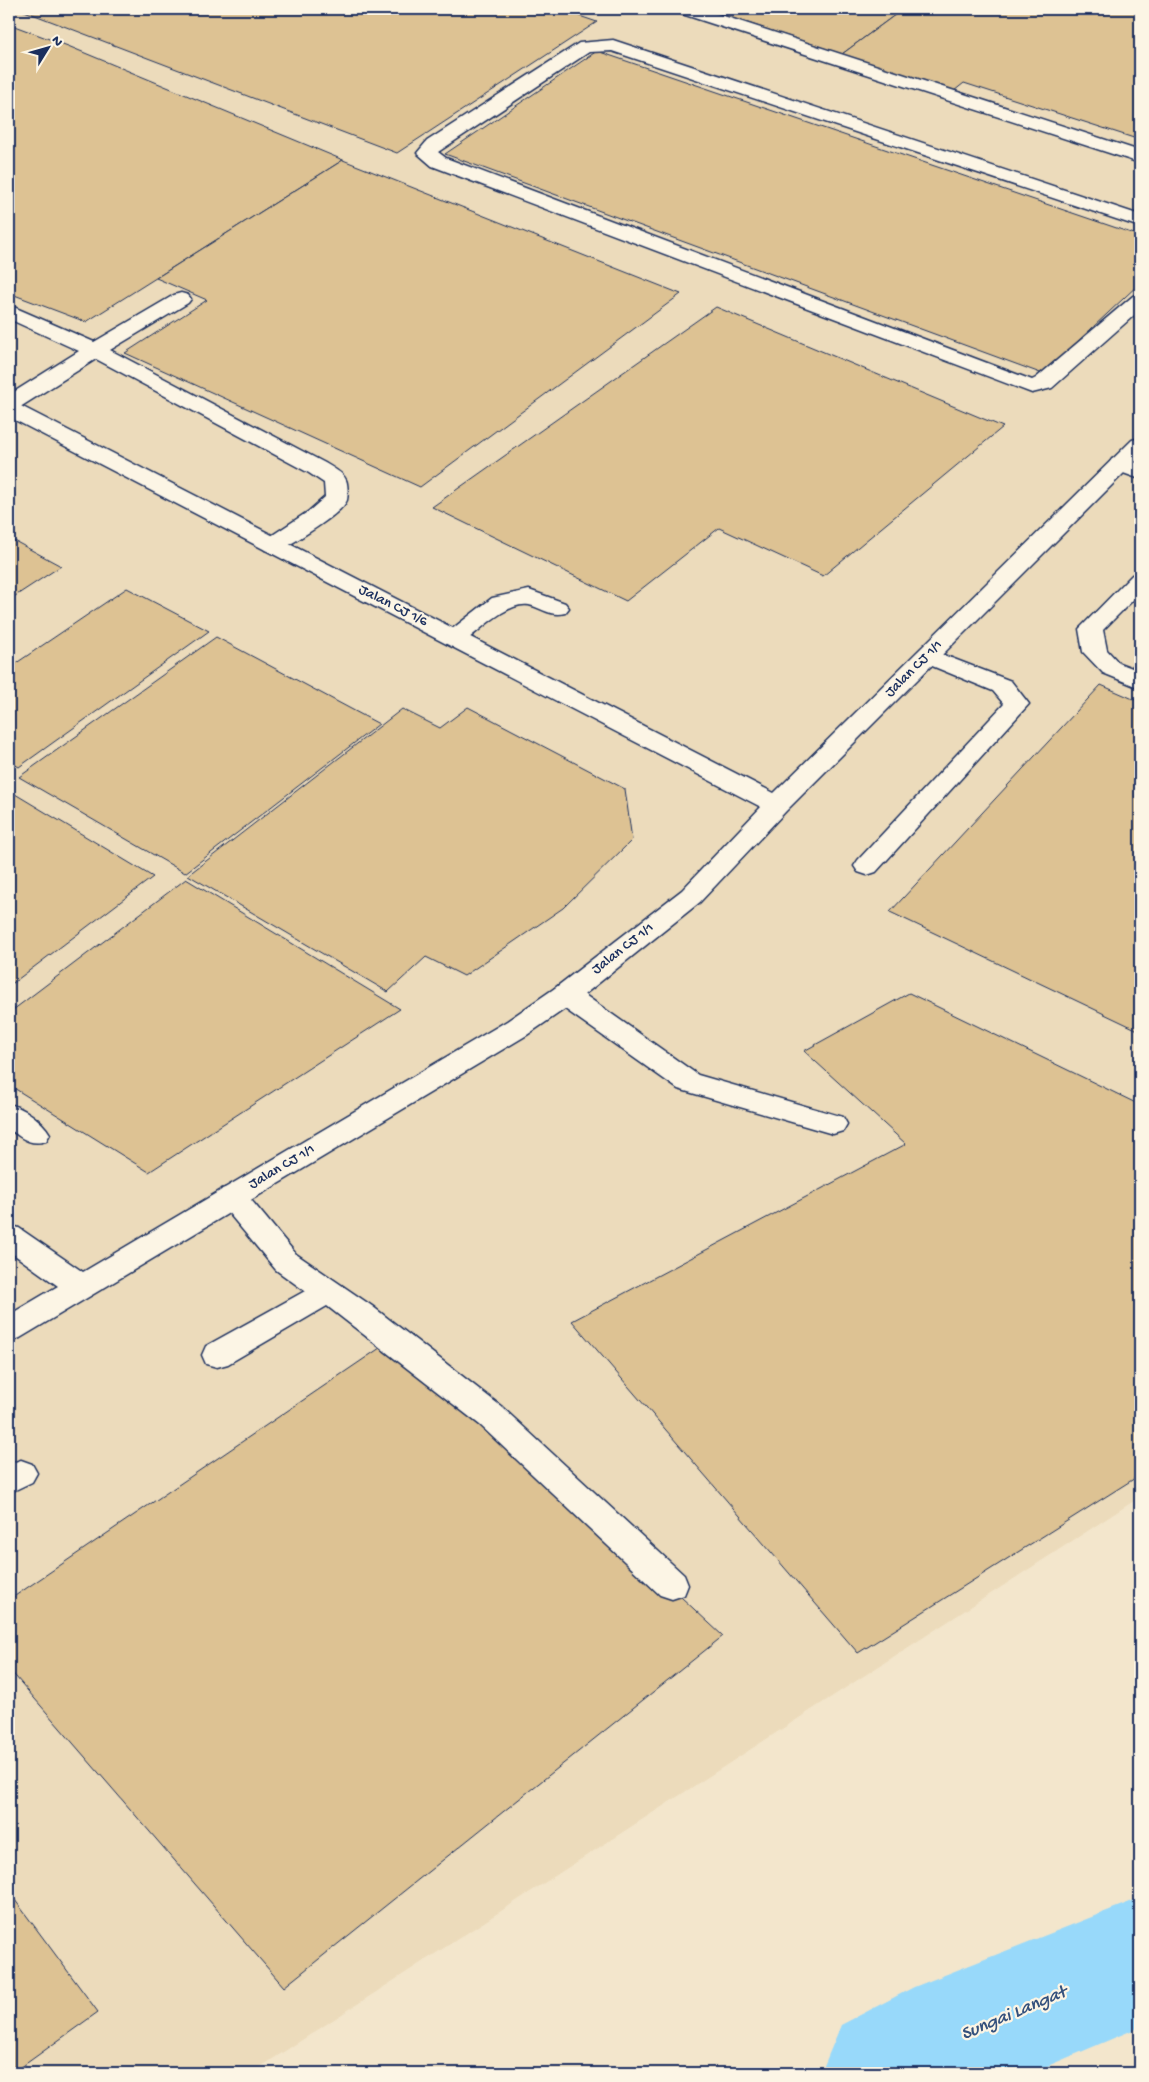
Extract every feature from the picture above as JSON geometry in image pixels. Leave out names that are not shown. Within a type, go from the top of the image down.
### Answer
[{"type":"street","points":[[685,9],[1140,157]]},
{"type":"street","points":[[1140,221],[613,45],[586,48],[434,145],[427,153],[438,162],[1032,387],[1044,383],[1140,300]]},
{"type":"street","points":[[9,404],[94,350],[181,299]]},
{"type":"street","points":[[9,311],[94,350],[317,468],[335,480],[336,499],[317,516],[273,545]]},
{"type":"street","name":"Jalan CJ 1/6","points":[[9,409],[777,805]]},
{"type":"street","name":"Jalan CJ 1/1","points":[[9,1330],[518,1028],[565,995],[691,896],[777,805],[928,656],[1130,468],[1140,445]]},
{"type":"street","points":[[1140,580],[1091,630],[1095,652],[1111,668],[1140,680]]},
{"type":"street","points":[[455,638],[500,604],[529,597],[557,608]]},
{"type":"street","points":[[867,866],[1017,704],[1002,686],[928,656]]},
{"type":"street","points":[[565,995],[688,1082],[833,1124]]},
{"type":"street","points":[[9,1114],[36,1134]]},
{"type":"street","points":[[232,1197],[286,1262],[328,1291],[491,1416],[672,1585]]},
{"type":"street","points":[[9,1236],[82,1287]]},
{"type":"street","points":[[216,1355],[328,1291]]},
{"type":"shaded area","points":[[9,9],[1140,9],[1140,1497],[251,2073],[9,2073]]},
{"type":"building","points":[[19,9],[559,9],[597,22],[397,153]]},
{"type":"building","points":[[705,9],[903,9],[842,54]]},
{"type":"building","points":[[903,9],[1140,9],[1140,140],[964,83],[954,91],[842,54]]},
{"type":"building","points":[[9,24],[68,46],[343,160],[86,322],[9,293]]},
{"type":"building","points":[[597,51],[1140,236],[1140,283],[1043,374],[445,154]]},
{"type":"building","points":[[343,160],[681,294],[420,487],[125,353],[207,300],[156,278]]},
{"type":"building","points":[[716,307],[1003,427],[823,576],[719,528],[626,601],[432,507]]},
{"type":"building","points":[[9,538],[61,566],[9,600]]},
{"type":"building","points":[[127,588],[209,631],[19,767],[9,761],[9,668]]},
{"type":"building","points":[[216,637],[379,724],[185,873],[19,777]]},
{"type":"building","points":[[1140,656],[1140,673],[1129,669]]},
{"type":"building","points":[[1101,685],[1140,702],[1140,1031],[890,912]]},
{"type":"building","points":[[468,707],[625,789],[632,840],[563,908],[464,976],[426,957],[388,992],[188,875],[402,709],[440,728]]},
{"type":"building","points":[[15,794],[153,877],[9,986],[9,799]]},
{"type":"building","points":[[186,879],[400,1009],[149,1172],[9,1085],[9,1013]]},
{"type":"building","points":[[909,993],[1140,1105],[1140,1475],[858,1653],[572,1321],[906,1144],[804,1051]]},
{"type":"building","points":[[399,1335],[723,1636],[284,1987],[9,1669],[9,1600]]},
{"type":"building","points":[[9,1892],[98,2012],[13,2073],[9,2073]]},
{"type":"waterway","name":"Sungai Langat","points":[[891,2073],[963,2034],[1140,1962]]}]
